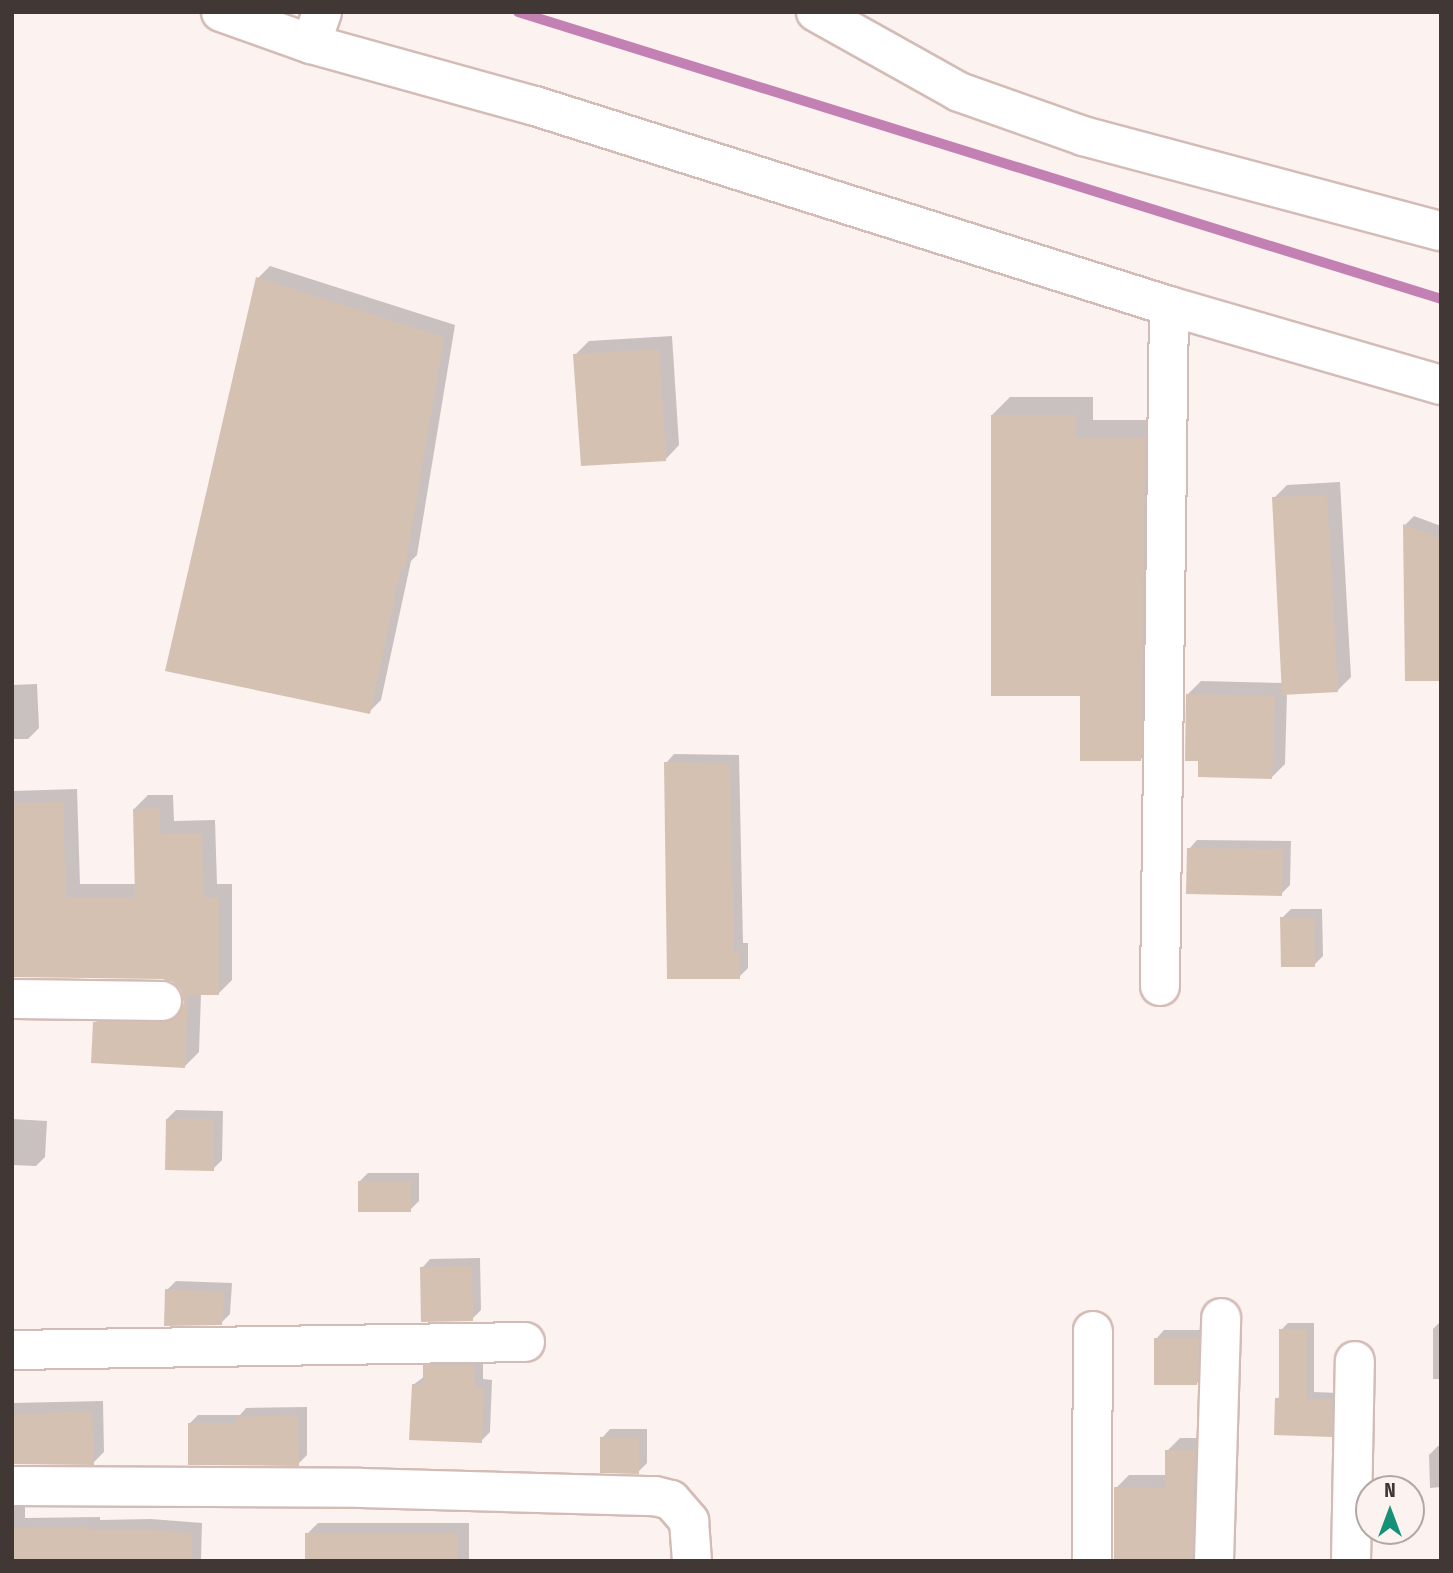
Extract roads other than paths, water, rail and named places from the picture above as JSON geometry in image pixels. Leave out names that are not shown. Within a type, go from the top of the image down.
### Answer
[{"type":"street","points":[[221,12],[316,28],[535,106],[1169,306],[1441,385]]},
{"type":"street","points":[[816,12],[959,92],[1071,132],[1441,231]]},
{"type":"street","points":[[1160,986],[1169,306]]},
{"type":"street","points":[[12,999],[162,1001]]},
{"type":"street","points":[[1214,1561],[1221,1318]]},
{"type":"street","points":[[1092,1561],[1093,1331]]},
{"type":"street","points":[[12,1350],[524,1342]]},
{"type":"street","points":[[1351,1561],[1355,1361]]},
{"type":"street","points":[[12,1486],[361,1488],[655,1496],[671,1500],[689,1521],[692,1561]]},
{"type":"waterway","points":[[518,12],[1441,299]]}]
